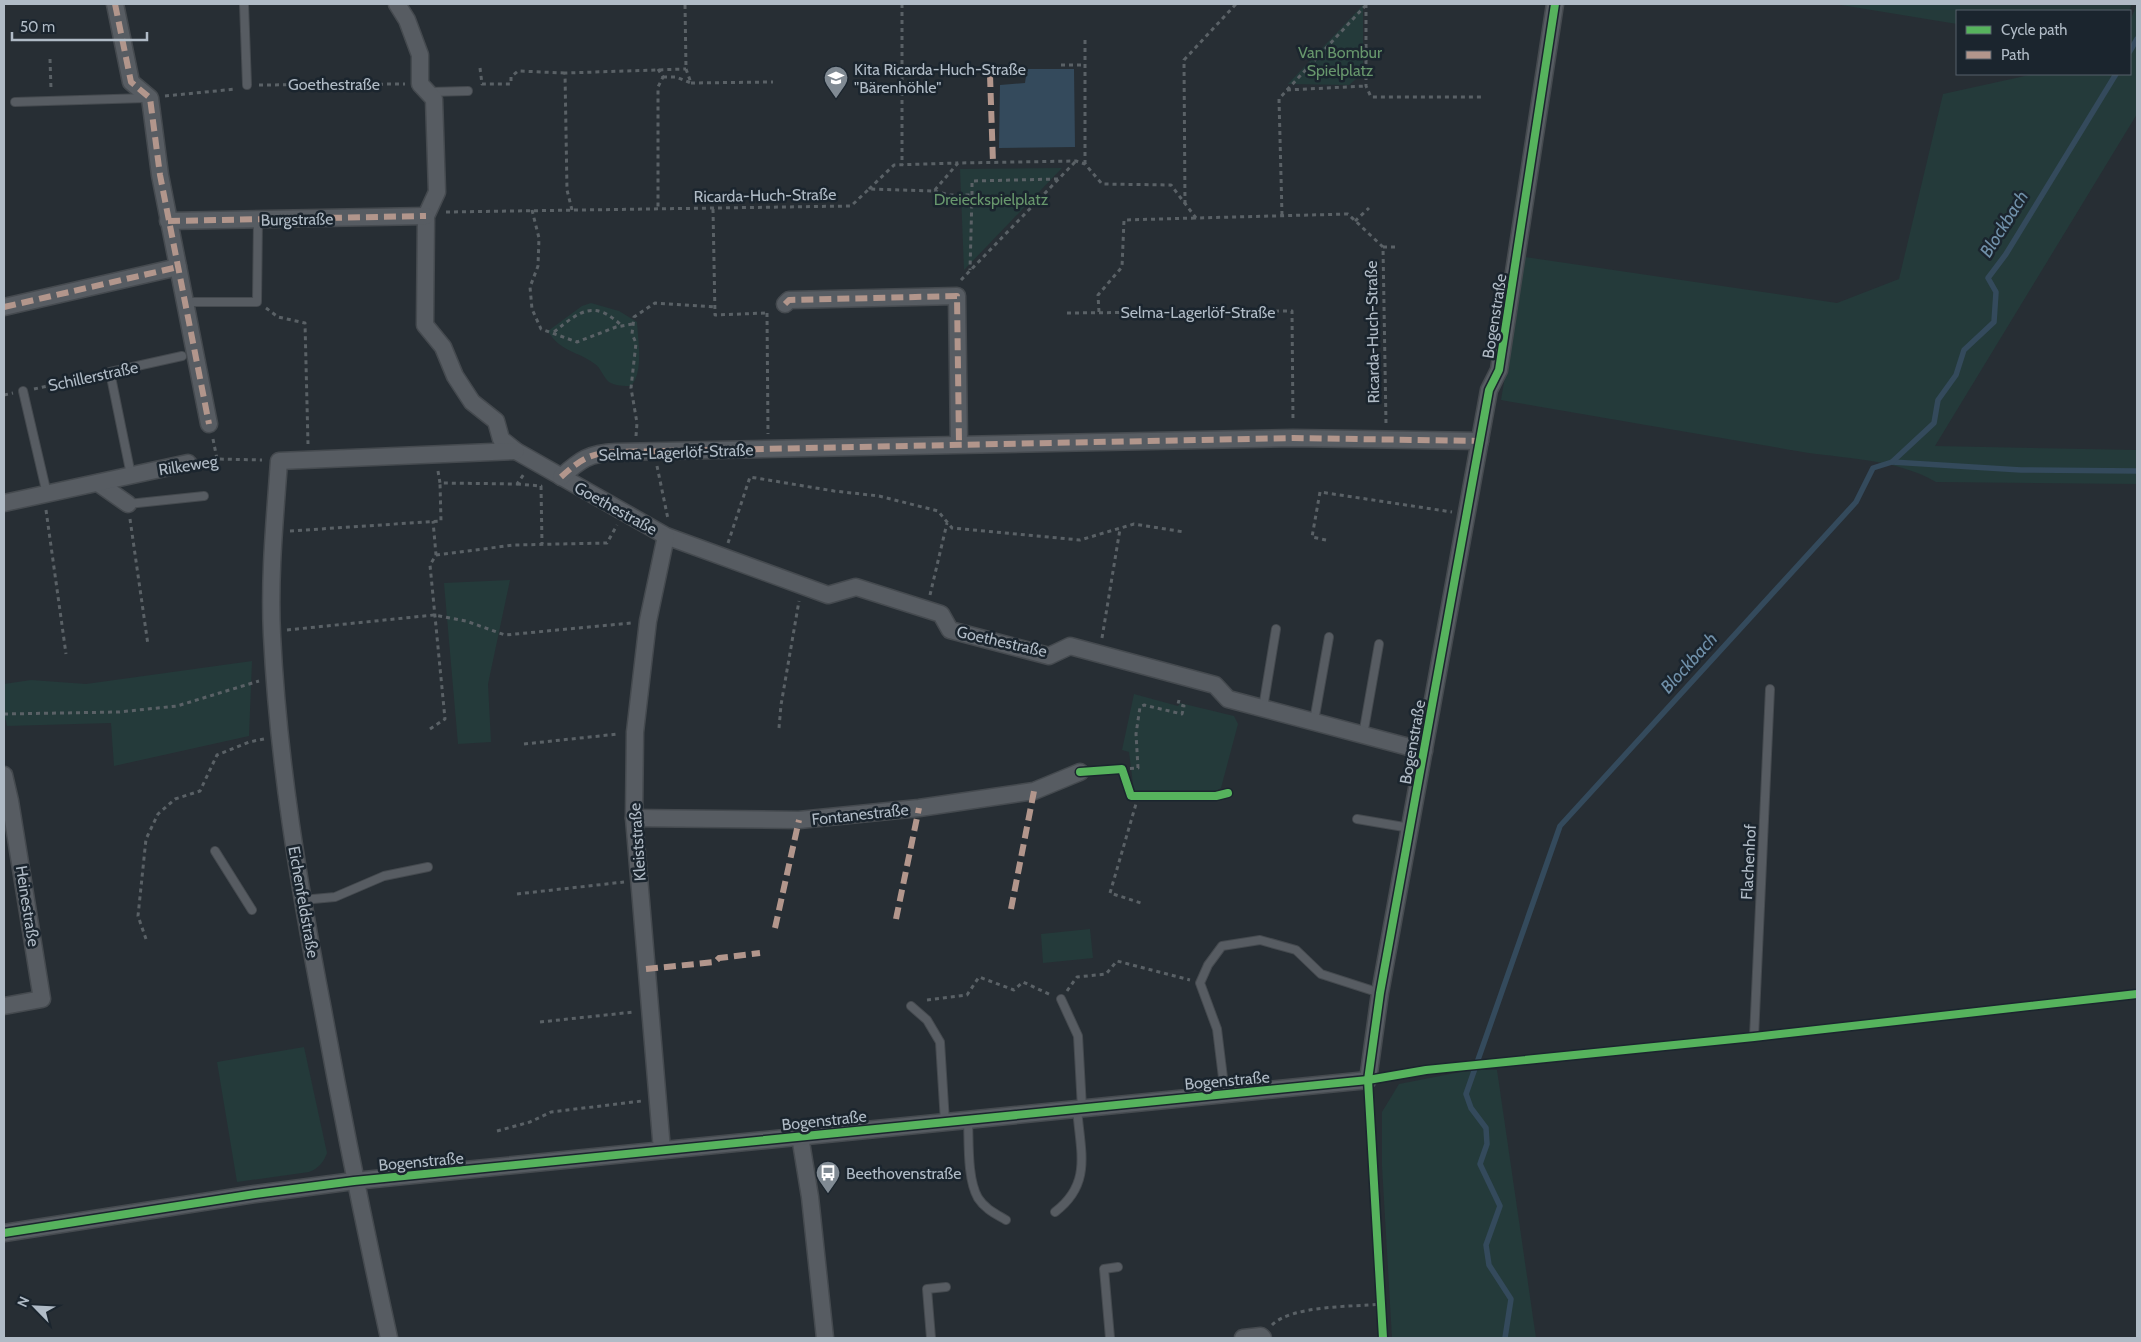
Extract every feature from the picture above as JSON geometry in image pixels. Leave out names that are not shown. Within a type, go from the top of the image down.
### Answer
[{"type":"street","points":[[115,4],[130,82],[150,98],[168,221],[186,302],[209,424]]},
{"type":"street","name":"Goethestraße","points":[[397,4],[407,20],[420,54],[424,88],[434,98],[437,192],[426,216],[425,325],[443,346],[455,376],[472,402],[496,421],[501,439],[516,450],[532,461],[671,538],[828,595],[856,587],[941,614],[950,630],[1049,656],[1070,646],[1215,684],[1228,699],[1424,751]]},
{"type":"street","name":"Bogenstraße","points":[[4,1233],[255,1194],[354,1181],[1368,1080],[1380,993],[1489,390],[1499,370],[1555,4]]},
{"type":"street","name":"Burgstraße","points":[[168,221],[426,216]]},
{"type":"street","points":[[4,307],[178,267]]},
{"type":"street","points":[[785,304],[789,300],[957,296],[959,444]]},
{"type":"street","name":"Selma-Lagerlöf-Straße","points":[[561,477],[581,459],[600,453],[636,451],[1293,438],[1480,441]]},
{"type":"street","points":[[279,461],[308,458],[435,456],[516,450]]},
{"type":"street","name":"Eichenfeldstraße","points":[[279,461],[273,532],[272,632],[280,736],[302,900],[354,1181],[389,1338]]},
{"type":"street","name":"Rilkeweg","points":[[4,504],[188,463]]},
{"type":"street","points":[[98,483],[128,504]]},
{"type":"street","name":"Kleiststraße","points":[[662,1150],[634,818],[635,732],[648,622],[671,538]]},
{"type":"street","name":"Fontanestraße","points":[[634,818],[799,820],[919,808],[1034,791],[1080,772]]},
{"type":"street","name":"Heinestraße","points":[[4,775],[42,999],[4,1006]]},
{"type":"street","points":[[800,1136],[810,1197],[825,1338]]},
{"type":"street","points":[[1243,1338],[1262,1337]]},
{"type":"lane","points":[[244,4],[247,85]]},
{"type":"lane","points":[[424,88],[468,91]]},
{"type":"lane","points":[[16,102],[150,98]]},
{"type":"lane","points":[[186,302],[257,302],[258,219]]},
{"type":"lane","name":"Schillerstraße","points":[[110,372],[182,356]]},
{"type":"lane","points":[[110,372],[132,475]]},
{"type":"lane","points":[[23,391],[45,494]]},
{"type":"lane","points":[[128,504],[204,496]]},
{"type":"lane","points":[[1263,708],[1276,629]]},
{"type":"lane","points":[[1314,722],[1328,637]]},
{"type":"lane","points":[[1363,734],[1379,644]]},
{"type":"lane","name":"Flachenhof","points":[[1754,1037],[1770,689]]},
{"type":"lane","points":[[1358,819],[1410,828]]},
{"type":"lane","points":[[215,851],[252,910]]},
{"type":"lane","points":[[302,900],[335,897],[384,876],[428,867]]},
{"type":"lane","points":[[1225,1094],[1217,1029],[1200,983],[1208,965],[1222,946],[1260,940],[1296,950],[1321,974],[1380,993]]},
{"type":"lane","points":[[1055,1212],[1069,1202],[1077,1189],[1082,1174],[1078,1036],[1061,999]]},
{"type":"lane","points":[[911,1006],[927,1020],[940,1042],[945,1122]]},
{"type":"lane","points":[[968,1120],[972,1183],[978,1199],[991,1212],[1006,1220]]},
{"type":"lane","points":[[1110,1338],[1104,1269],[1118,1267]]},
{"type":"lane","points":[[931,1338],[927,1289],[946,1287]]},
{"type":"path","points":[[685,4],[686,68],[691,83]]},
{"type":"path","points":[[902,4],[902,165],[1076,161],[1084,164],[1102,184],[1171,185],[1196,218]]},
{"type":"path","points":[[1185,205],[1184,60],[1236,4]]},
{"type":"path","points":[[1366,4],[1366,86],[1371,97],[1482,97]]},
{"type":"path","points":[[1282,215],[1280,99],[1366,4]]},
{"type":"path","points":[[1084,164],[1085,39]]},
{"type":"path","points":[[50,59],[51,102]]},
{"type":"path","points":[[1061,65],[1085,65]]},
{"type":"path","points":[[480,68],[482,84],[512,84],[511,77],[518,71],[566,73],[686,68]]},
{"type":"path","points":[[658,70],[663,77]]},
{"type":"path","points":[[566,73],[567,190],[572,210]]},
{"type":"path","points":[[990,75],[1006,74]]},
{"type":"path","points":[[663,77],[676,77],[691,83],[773,82]]},
{"type":"path","points":[[658,208],[658,87],[663,77]]},
{"type":"path","points":[[1287,90],[1366,86]]},
{"type":"path","points":[[957,296],[958,284],[970,270],[1076,161]]},
{"type":"path","points":[[934,191],[958,163]]},
{"type":"path","points":[[970,270],[972,181],[1059,179]]},
{"type":"path","points":[[869,190],[934,191],[950,195],[972,195]]},
{"type":"path","points":[[1356,221],[1369,208]]},
{"type":"path","points":[[713,209],[715,315],[766,313],[785,304]]},
{"type":"path","points":[[532,210],[539,238],[538,266],[530,287],[532,309],[541,329],[577,342],[632,324]]},
{"type":"path","points":[[1383,247],[1398,247]]},
{"type":"path","points":[[257,302],[278,316],[305,323],[308,458]]},
{"type":"path","points":[[636,451],[637,424],[631,388],[636,343],[632,334],[634,317],[655,303],[715,307]]},
{"type":"path","points":[[554,333],[578,313],[586,310],[596,310],[612,317],[622,326]]},
{"type":"path","points":[[654,451],[671,538]]},
{"type":"path","points":[[273,532],[441,521],[440,483],[435,456]]},
{"type":"path","points":[[517,484],[532,461]]},
{"type":"path","points":[[724,556],[750,477],[834,491],[879,496],[938,511],[952,528],[1080,540],[1134,524],[1184,532]]},
{"type":"path","points":[[440,483],[540,486],[542,544]]},
{"type":"path","points":[[1326,540],[1312,537],[1320,492],[1468,514]]},
{"type":"path","points":[[45,494],[66,654]]},
{"type":"path","points":[[128,504],[148,645]]},
{"type":"path","points":[[436,555],[514,545],[607,543],[623,512]]},
{"type":"path","points":[[430,729],[445,720],[430,565],[436,555],[433,521]]},
{"type":"path","points":[[927,610],[947,522]]},
{"type":"path","points":[[1099,654],[1120,529]]},
{"type":"path","points":[[779,728],[781,705],[802,586]]},
{"type":"path","points":[[272,632],[434,614],[466,621],[505,635],[648,622]]},
{"type":"path","points":[[4,714],[119,712],[177,706],[274,676]]},
{"type":"path","points":[[1122,769],[1138,768],[1136,734],[1140,707],[1144,705],[1182,714],[1184,706],[1178,704],[1179,700]]},
{"type":"path","points":[[524,744],[635,732]]},
{"type":"path","points":[[146,938],[138,916],[146,839],[158,814],[175,799],[200,791],[217,755],[249,742],[280,736]]},
{"type":"path","points":[[1138,797],[1110,893],[1141,902]]},
{"type":"path","points":[[518,894],[640,880]]},
{"type":"path","points":[[927,1000],[967,995],[979,977],[1014,990],[1023,982],[1061,999],[1077,977],[1106,974],[1117,961],[1200,983]]},
{"type":"path","points":[[540,1022],[650,1010]]},
{"type":"path","points":[[497,1131],[530,1122],[551,1112],[658,1099]]},
{"type":"path","points":[[1262,1337],[1276,1321],[1297,1312],[1380,1304]]},
{"type":"green space","points":[[1835,4],[2132,4],[2129,10],[1956,10],[1956,24]]},
{"type":"green space","points":[[2137,4],[2137,114],[1935,446],[2137,450],[2137,484],[1936,482],[1903,468],[1868,460],[1797,451],[1501,400],[1525,257],[1837,303],[1899,279],[1943,94],[2029,75],[2131,75],[2131,19]]},
{"type":"green space","name":"Van Bombur Spielplatz","points":[[1363,5],[1363,73],[1349,85],[1288,84]]},
{"type":"green space","name":"Dreieckspielplatz","points":[[1062,168],[964,270],[960,169]]},
{"type":"green space","points":[[591,303],[619,311],[637,322],[639,364],[638,373],[631,386],[617,385],[609,382],[597,366],[558,343],[548,331],[582,306]]},
{"type":"green space","points":[[510,580],[488,684],[491,742],[458,744],[444,583]]},
{"type":"green space","points":[[252,661],[249,736],[114,766],[111,723],[7,726],[4,713],[4,684],[31,680],[86,684]]},
{"type":"green space","points":[[1134,694],[1178,706],[1180,703],[1234,716],[1238,724],[1221,788],[1214,792],[1192,795],[1134,792],[1129,752],[1122,750]]},
{"type":"green space","points":[[1090,929],[1093,958],[1043,963],[1041,934]]},
{"type":"green space","points":[[304,1047],[327,1153],[318,1167],[309,1172],[237,1182],[217,1062]]},
{"type":"green space","points":[[1471,1070],[1497,1070],[1536,1338],[1392,1338],[1382,1166],[1382,1112],[1399,1084]]},
{"type":"water","points":[[1027,69],[1074,69],[1075,147],[999,148],[1000,85],[1025,83]]},
{"type":"waterway","name":"Blockbach","points":[[2131,49],[2137,39]]},
{"type":"waterway","name":"Blockbach","points":[[1505,1338],[1511,1299],[1489,1265],[1486,1245],[1500,1206],[1480,1164],[1487,1144],[1486,1128],[1471,1108],[1466,1094],[1560,826],[1856,502],[1873,468],[1892,462],[1934,423],[1938,400],[1956,375],[1964,350],[1994,322],[1996,292],[1988,278],[2006,254],[2115,75]]},
{"type":"waterway","points":[[1892,462],[2021,470],[2137,471]]},
{"type":"marked path","points":[[115,4],[131,82],[150,98],[160,175],[209,424]]},
{"type":"marked path","points":[[990,75],[993,163]]},
{"type":"marked path","points":[[168,221],[426,216]]},
{"type":"marked path","points":[[4,307],[178,267]]},
{"type":"marked path","points":[[785,304],[789,300],[957,296],[959,444]]},
{"type":"marked path","points":[[561,477],[586,458],[616,452],[1293,438],[1480,441]]},
{"type":"marked path","points":[[1011,909],[1034,791]]},
{"type":"marked path","points":[[896,919],[919,808]]},
{"type":"marked path","points":[[775,928],[799,820]]},
{"type":"marked path","points":[[646,969],[715,962],[719,958],[760,953]]},
{"type":"cycle path","points":[[1383,1338],[1368,1080],[1380,993],[1489,390],[1499,370],[1555,4]]},
{"type":"cycle path","points":[[1080,772],[1122,769],[1131,796],[1216,796],[1228,793]]},
{"type":"cycle path","points":[[4,1233],[255,1194],[354,1181],[1368,1080],[1426,1070],[1754,1037],[2137,994]]},
{"type":"place","name":"Kita Ricarda-Huch-Straße \"Bärenhöhle\"","points":[[836,99]]},
{"type":"place","name":"Beethovenstraße","points":[[828,1194]]}]
